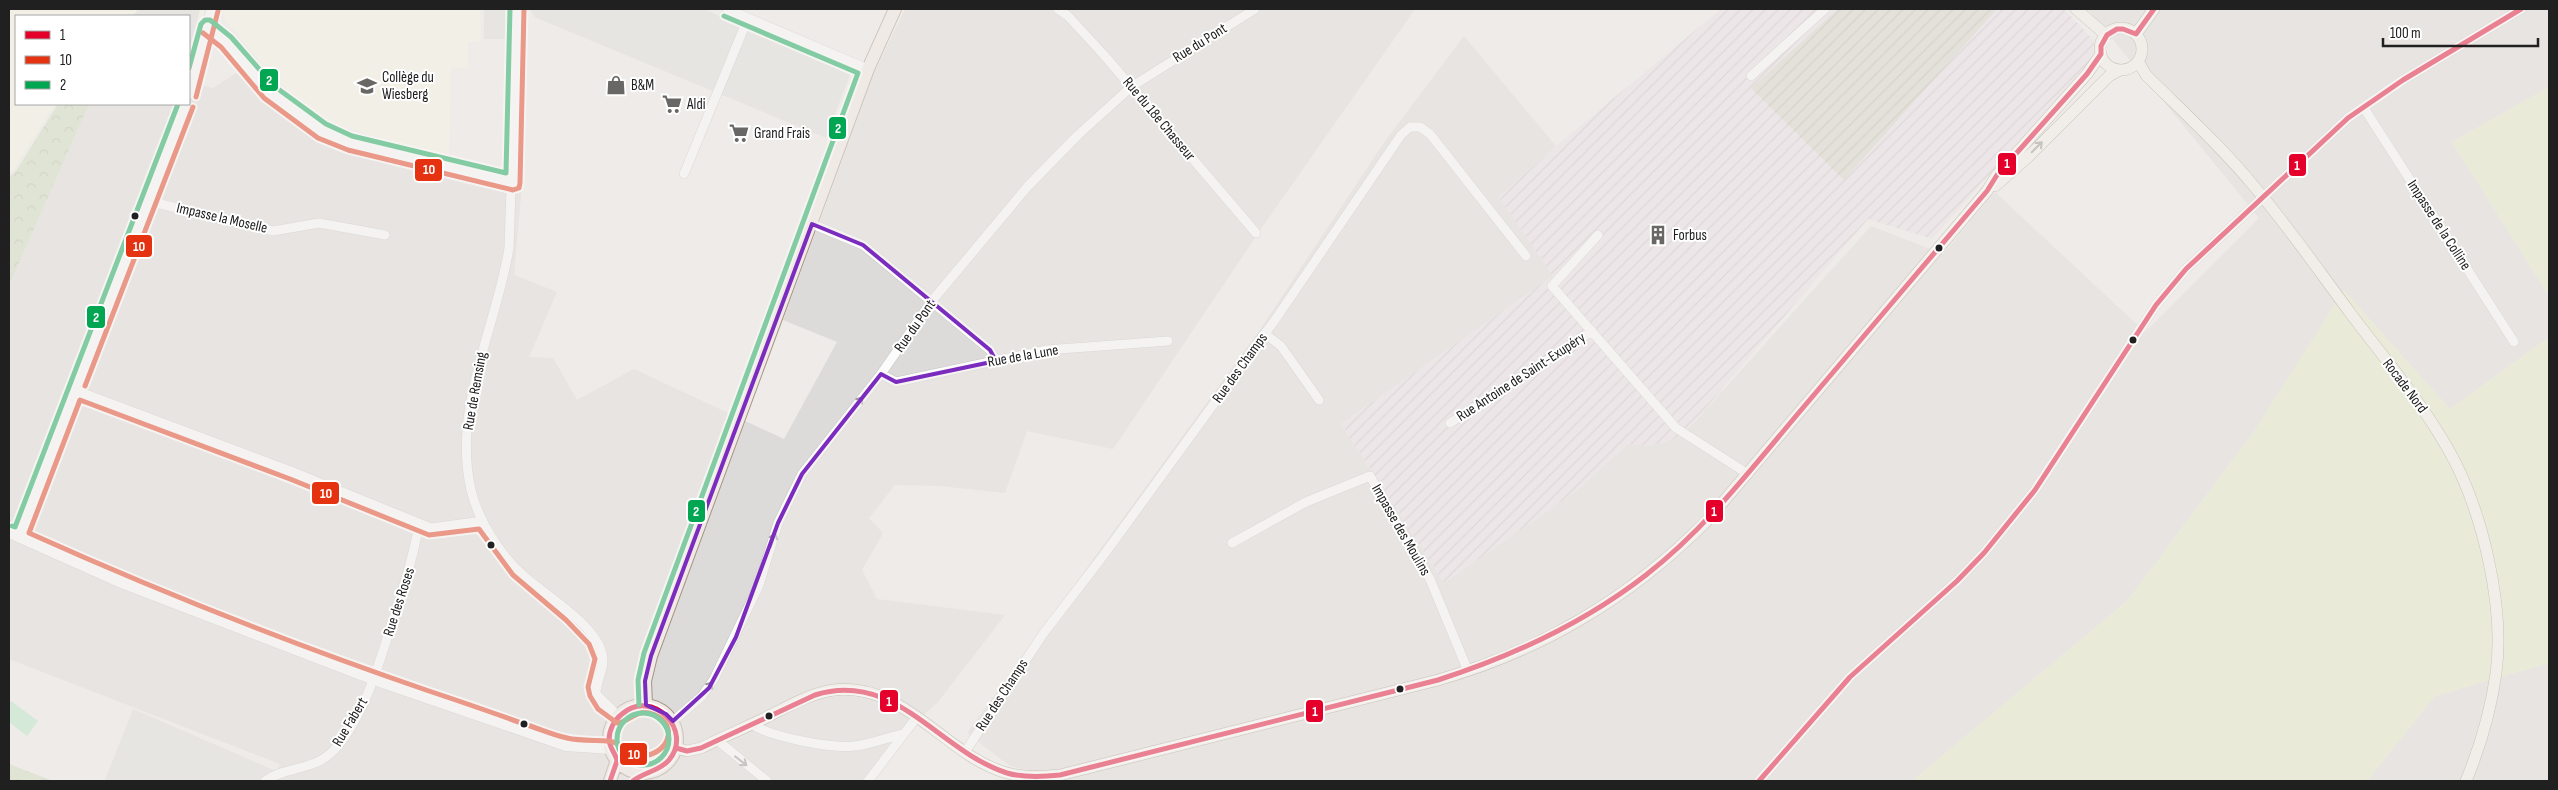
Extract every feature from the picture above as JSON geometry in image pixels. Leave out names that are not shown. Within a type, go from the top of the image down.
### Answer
[{"type":"main road","points":[[646,705],[644,681],[651,656],[868,69],[894,9]]},
{"type":"main road","points":[[2076,9],[2106,34]]},
{"type":"main road","points":[[2136,34],[2154,9]]},
{"type":"main road","points":[[676,748],[694,750],[808,697],[834,690],[859,691],[884,698],[917,717],[965,752],[1007,773],[1031,777],[1060,778],[1468,671],[1535,645],[1572,626],[1620,595],[1688,540],[1748,474],[1988,191],[2028,156],[2109,76],[2120,70],[2127,69],[2138,61],[2142,44],[2136,34],[2124,28],[2111,30],[2106,34],[2100,47],[2101,54],[2108,64],[2120,70]]},
{"type":"main road","points":[[1988,191],[1997,175],[2086,74],[2101,54]]},
{"type":"main road","name":"Rocade Nord","points":[[2138,61],[2146,75],[2223,152],[2264,198],[2438,431],[2460,470],[2478,517],[2492,586],[2497,631],[2496,673],[2485,724],[2467,781]]},
{"type":"main road","points":[[610,781],[614,755],[611,728],[618,716],[625,710],[646,705],[666,714],[673,722],[677,735],[676,748],[670,760],[662,768],[643,773],[633,781]]},
{"type":"main road","points":[[614,755],[630,770],[643,773]]},
{"type":"street","points":[[190,91],[208,27],[211,9]]},
{"type":"street","name":"Rue de Remsing","points":[[517,9],[513,183],[509,248],[505,273],[476,372],[466,444],[472,491],[483,521],[511,562],[524,576],[573,615],[596,641],[602,653],[604,667],[596,684],[596,694],[618,716]]},
{"type":"street","points":[[727,9],[868,69]]},
{"type":"street","name":"Rue du 18e Chasseur","points":[[1058,9],[1068,16],[1131,87],[1256,233]]},
{"type":"street","name":"Rue du Pont","points":[[673,722],[702,696],[714,679],[755,593],[778,523],[802,474],[880,374],[931,302],[1028,186],[1078,134],[1131,87],[1255,9]]},
{"type":"street","points":[[1751,76],[1825,9]]},
{"type":"street","points":[[1759,781],[1850,677],[1984,553],[2035,490],[2156,305],[2186,269],[2348,118],[2403,80],[2521,9]]},
{"type":"street","points":[[684,174],[748,18]]},
{"type":"street","points":[[208,27],[226,42],[269,92],[322,131],[350,143],[513,183]]},
{"type":"street","points":[[19,537],[186,105]]},
{"type":"street","name":"Impasse de la Colline","points":[[2364,108],[2514,342]]},
{"type":"street","name":"Rue des Champs","points":[[965,752],[1043,634],[1103,556],[1264,334],[1401,135],[1410,127],[1420,127],[1430,134],[1526,256]]},
{"type":"street","name":"Impasse la Moselle","points":[[148,201],[273,231],[319,223],[385,235]]},
{"type":"street","points":[[812,224],[863,245],[990,350],[996,361]]},
{"type":"street","name":"Rue Antoine de Saint-Exupéry","points":[[1598,235],[1552,286],[1676,428],[1748,474]]},
{"type":"street","name":"Rue Antoine de Saint-Exupéry","points":[[1450,423],[1592,331]]},
{"type":"street","name":"Rue des Champs","points":[[1264,334],[1281,346],[1319,400]]},
{"type":"street","name":"Rue de la Lune","points":[[880,374],[896,382],[1046,350],[1168,341]]},
{"type":"street","points":[[75,390],[293,472],[431,528],[483,521]]},
{"type":"street","name":"Impasse des Moulins","points":[[1232,542],[1306,502],[1370,476],[1430,579],[1468,671]]},
{"type":"street","name":"Rue des Roses","points":[[374,680],[414,552],[419,523]]},
{"type":"street","points":[[9,533],[119,582],[374,680],[566,746],[614,755]]},
{"type":"street","name":"Rue Fabert","points":[[265,781],[273,776],[311,764],[330,754],[342,740],[374,680]]},
{"type":"street","points":[[868,781],[917,717]]},
{"type":"street","points":[[751,724],[762,731],[804,741],[848,746],[904,734]]},
{"type":"street","points":[[717,740],[766,781]]},
{"type":"highlighted area","points":[[812,224],[863,245],[990,350],[996,361],[896,382],[881,374],[802,474],[778,523],[736,637],[709,688],[673,721],[666,714],[646,705],[645,681],[651,656]]},
{"type":"shaded area","points":[[9,9],[205,9],[194,62],[190,61],[190,15],[15,15],[15,105],[54,105],[14,169],[9,173]]},
{"type":"shaded area","points":[[139,9],[200,9],[190,57],[190,15],[133,15]]},
{"type":"shaded area","name":"Collège du Wiesberg","points":[[222,9],[480,9],[481,41],[468,42],[468,68],[451,67],[449,156],[400,144],[325,121],[274,78],[224,19]]},
{"type":"shaded area","points":[[484,9],[505,9],[506,39],[484,39]]},
{"type":"shaded area","points":[[530,9],[704,9],[851,72],[826,138],[534,17]]},
{"type":"shaded area","points":[[905,9],[1415,9],[1263,226],[1113,449],[1027,431],[1005,493],[940,486],[895,485],[869,518],[883,533],[862,570],[877,599],[1005,615],[938,702],[910,727],[865,781],[270,781],[280,764],[9,659],[9,286],[89,105],[190,105],[190,82],[213,88],[241,70],[270,101],[294,121],[325,138],[367,155],[522,184],[514,275],[557,292],[529,357],[553,358],[577,400],[634,369],[784,439],[837,342],[783,320],[876,69]]},
{"type":"shaded area","points":[[1721,9],[2064,9],[2094,41],[2093,58],[1932,239],[1868,219],[1681,437],[1649,446],[1628,444],[1575,492],[1444,583],[1341,424],[1553,276],[1499,197],[1556,146]]},
{"type":"shaded area","points":[[1838,9],[1997,9],[1844,180],[1751,88]]},
{"type":"shaded area","points":[[2088,9],[2549,9],[2549,87],[2452,142],[2549,296],[2549,337],[2450,409],[2344,291],[2253,433],[2128,600],[1912,781],[1056,781],[1054,776],[1010,766],[967,733],[1261,328],[1383,144],[1464,36],[1556,146],[1499,197],[1553,276],[1341,424],[1444,583],[1575,492],[1628,444],[1649,446],[1681,437],[1871,226],[1943,254],[1995,192],[2145,332],[2259,218]]},
{"type":"shaded area","points":[[2549,663],[2549,781],[2367,781],[2435,696]]},
{"type":"shaded area","points":[[133,709],[276,771],[289,781],[105,780]]},
{"type":"green space","points":[[2549,87],[2549,296],[2452,142]]},
{"type":"green space","points":[[57,105],[89,105],[9,286],[9,177],[16,171]]},
{"type":"green space","points":[[2344,290],[2450,409],[2549,337],[2549,663],[2435,696],[2367,781],[1912,781],[2128,600],[2253,433]]},
{"type":"green space","points":[[11,701],[38,721],[27,736],[9,722],[9,704]]},
{"type":"green space","points":[[9,764],[53,781],[9,781]]},
{"type":"transit line","name":"2","points":[[190,64],[201,24],[205,20],[210,20],[231,37],[274,86],[326,124],[352,136],[506,173],[510,9]]},
{"type":"transit line","name":"10","points":[[203,33],[221,47],[264,98],[318,138],[348,150],[513,190],[519,188],[520,183],[524,9]]},
{"type":"transit line","name":"1","points":[[676,748],[687,751],[701,748],[815,695],[844,690],[869,694],[893,703],[916,716],[959,748],[982,762],[1007,773],[1033,777],[1060,775],[1438,680],[1466,671],[1546,637],[1622,593],[1667,558],[1707,520],[1987,191],[1997,175],[2087,74],[2101,54],[2101,46],[2107,35],[2117,29],[2123,29],[2136,34],[2154,9]]},
{"type":"transit line","name":"1","points":[[1759,781],[1850,677],[1957,581],[1984,553],[2035,490],[2156,305],[2186,269],[2348,118],[2403,80],[2521,9]]},
{"type":"transit line","name":"10","points":[[196,97],[218,11]]},
{"type":"transit line","name":"2","points":[[639,705],[638,680],[644,653],[858,73],[724,16]]},
{"type":"transit line","name":"2","points":[[12,526],[15,527],[178,105]]},
{"type":"transit line","name":"10","points":[[85,386],[193,107]]},
{"type":"transit line","name":"10","points":[[80,400],[290,479],[429,535],[479,529],[513,575],[566,620],[589,644],[595,659],[588,687],[590,696],[598,709],[617,723],[640,713],[649,713],[659,717],[665,722],[668,729],[666,743],[653,754],[638,756],[614,742],[577,740],[556,735],[276,635],[127,576],[29,533],[80,400]]},
{"type":"transit line","name":"1","points":[[610,781],[617,761],[609,740],[612,726],[622,714],[634,707],[646,706],[657,709],[673,725],[676,736],[675,748],[665,764],[633,781]]},
{"type":"transit line","name":"2","points":[[638,713],[648,713],[657,717],[665,725],[669,739],[665,753],[657,761],[648,765],[638,765],[629,761],[621,753],[617,744],[617,734],[621,725],[629,717],[638,713]]},
{"type":"place","name":"B&M","points":[[616,85]]},
{"type":"place","name":"Collège du Wiesberg","points":[[367,86]]},
{"type":"place","name":"Aldi","points":[[672,104]]},
{"type":"place","name":"Grand Frais","points":[[739,133]]},
{"type":"place","name":"Forbus","points":[[1658,235]]}]
